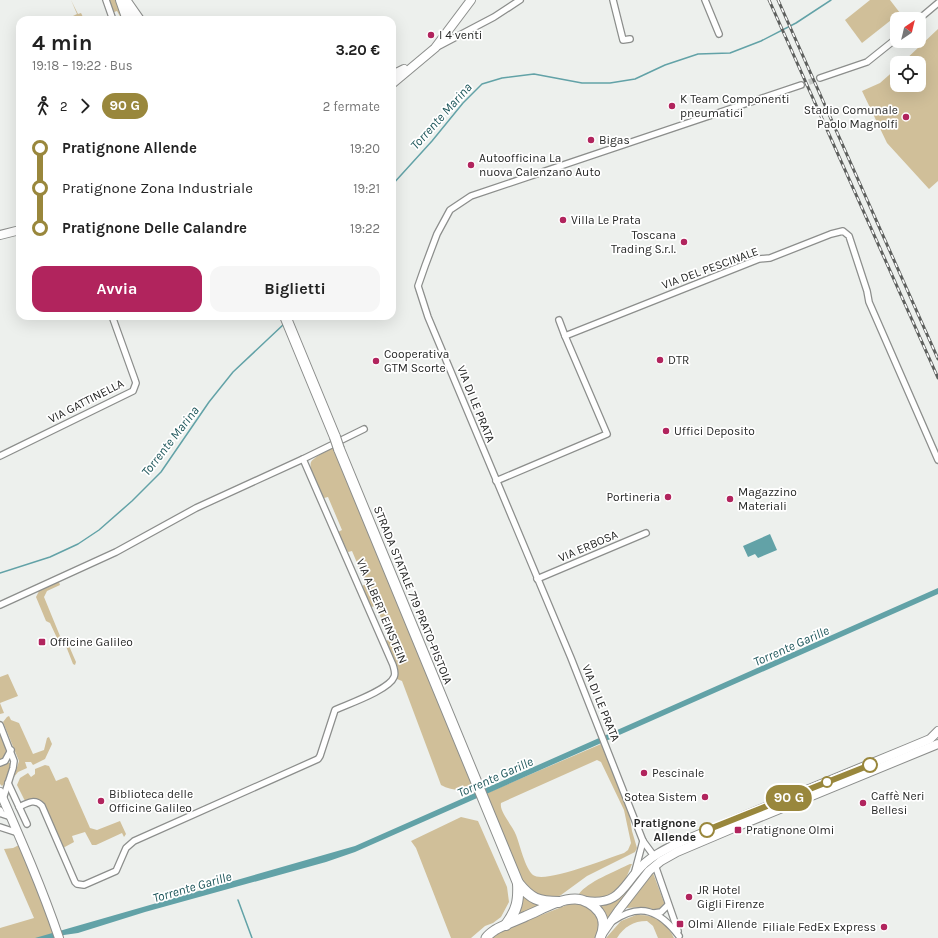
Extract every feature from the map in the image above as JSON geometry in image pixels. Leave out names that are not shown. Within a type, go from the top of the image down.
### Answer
[{"type":"highway","points":[[123,0],[127,16]]},
{"type":"highway","points":[[123,0],[132,16]]},
{"type":"highway","points":[[123,0],[137,16]]},
{"type":"highway","name":"STRADA STATALE 719 PRATO-PISTOIA","points":[[287,320],[470,770],[518,883]]},
{"type":"highway","points":[[518,883],[527,894],[536,900],[545,902],[559,902]]},
{"type":"highway","points":[[506,925],[515,911],[519,898],[518,883]]},
{"type":"main road","points":[[396,80],[435,48],[466,4],[471,0]]},
{"type":"main road","points":[[396,73],[416,63]]},
{"type":"main road","points":[[0,235],[16,231]]},
{"type":"main road","points":[[486,938],[494,930],[559,902],[573,899],[601,903],[612,899],[622,891],[644,864],[654,856],[683,841],[930,739],[938,731]]},
{"type":"main road","points":[[600,937],[644,877],[655,865],[677,852],[736,826],[938,744]]},
{"type":"main road","points":[[2,796],[49,908],[59,938]]},
{"type":"main road","points":[[586,902],[594,906],[603,920],[603,927],[600,937]]},
{"type":"street","points":[[106,0],[112,16]]},
{"type":"street","points":[[435,48],[494,17],[520,0]]},
{"type":"street","points":[[613,0],[623,40],[630,39]]},
{"type":"street","points":[[705,0],[719,34]]},
{"type":"street","points":[[926,13],[938,3]]},
{"type":"street","points":[[820,78],[866,62],[890,43]]},
{"type":"street","name":"VIA DI LE PRATA","points":[[654,856],[643,841],[538,579],[426,310],[418,286],[437,234],[450,210],[471,196],[800,85]]},
{"type":"street","name":"VIA DEL PESCINALE","points":[[566,336],[759,259],[770,258],[831,234],[843,231],[849,236],[867,291],[869,302],[938,460]]},
{"type":"street","name":"VIA GATTINELLA","points":[[0,456],[133,391],[136,384],[135,380],[113,320]]},
{"type":"street","points":[[496,481],[607,434],[559,320]]},
{"type":"street","points":[[0,605],[116,552],[196,508],[364,429]]},
{"type":"street","name":"VIA ALBERT EINSTEIN","points":[[19,807],[29,802],[42,806],[75,882],[77,884],[84,885],[116,871],[126,848],[134,841],[318,759],[335,710],[385,688],[392,681],[394,677],[394,669],[303,459]]},
{"type":"street","name":"VIA ERBOSA","points":[[538,579],[646,533]]},
{"type":"street","points":[[0,725],[14,757],[14,765],[2,796]]},
{"type":"street","points":[[0,763],[5,761],[11,750]]},
{"type":"street","points":[[8,783],[26,824]]},
{"type":"street","points":[[0,810],[2,814],[11,817]]},
{"type":"street","points":[[0,827],[18,832]]},
{"type":"street","points":[[633,877],[643,841]]},
{"type":"street","points":[[655,865],[680,937]]},
{"type":"street","points":[[609,924],[622,915],[630,912],[662,912],[668,905]]},
{"type":"street","points":[[652,912],[665,920],[680,937]]},
{"type":"shaded area","points":[[71,0],[78,14],[81,13],[82,16],[73,16],[77,14]]},
{"type":"shaded area","points":[[109,0],[115,0],[123,16],[120,16],[117,11],[114,12]]},
{"type":"shaded area","points":[[870,0],[890,0],[899,12],[890,12],[890,21],[862,43],[845,20]]},
{"type":"shaded area","name":"Stadio Comunale Paolo Magnolfi","points":[[938,29],[938,181],[929,189],[887,143],[862,91],[880,83],[890,74],[890,92],[926,92],[926,56],[909,56],[918,48],[926,48],[926,40]]},
{"type":"shaded area","points":[[334,447],[473,788],[457,790],[441,785],[402,681],[397,679],[398,669],[386,641],[390,639],[376,606],[371,607],[362,586],[366,584],[352,551],[348,552],[338,532],[342,530],[328,497],[324,498],[311,470],[312,460]]},
{"type":"shaded area","points":[[59,582],[60,585],[47,591],[44,597],[60,636],[66,639],[76,662],[75,665],[73,664],[64,641],[57,638],[50,623],[46,621],[36,597],[39,591]]},
{"type":"shaded area","points":[[8,674],[18,696],[0,703],[0,677]]},
{"type":"shaded area","points":[[0,703],[4,713],[0,714]]},
{"type":"shaded area","points":[[9,716],[11,720],[19,723],[33,754],[44,750],[47,738],[49,737],[52,744],[45,759],[33,765],[31,762],[25,762],[27,768],[18,772],[14,777],[19,761],[3,722]]},
{"type":"shaded area","points":[[0,735],[5,745],[6,752],[0,760]]},
{"type":"shaded area","points":[[601,744],[629,812],[637,848],[635,852],[587,876],[554,899],[547,899],[526,888],[485,794]],"holes":[[[597,760],[601,762],[624,810],[631,843],[628,850],[624,853],[591,865],[563,873],[540,877],[533,875],[525,862],[518,839],[502,811],[501,803]]]},
{"type":"shaded area","points":[[10,763],[9,772],[6,782],[2,786],[0,784],[0,767]]},
{"type":"shaded area","points":[[45,765],[49,766],[56,781],[66,777],[68,778],[90,828],[97,830],[120,821],[126,834],[124,837],[122,833],[96,845],[92,845],[85,832],[72,836],[74,842],[63,848],[43,802],[35,798],[25,801],[17,785],[20,778],[28,773],[31,777],[35,774],[35,769]]},
{"type":"shaded area","points":[[461,817],[478,821],[507,887],[509,902],[501,917],[493,923],[485,926],[471,938],[451,938],[416,848],[411,841]]},
{"type":"shaded area","points":[[19,845],[46,911],[54,938],[0,938],[0,928],[34,918],[4,849],[13,848]]},
{"type":"shaded area","points":[[666,853],[667,854],[607,920],[601,906],[617,899],[628,889],[650,863]]},
{"type":"shaded area","points":[[632,864],[624,883],[611,896],[592,898],[579,894],[588,885]]},
{"type":"shaded area","points":[[653,873],[665,905],[661,909],[657,910],[643,907],[626,908]]},
{"type":"shaded area","points":[[521,892],[543,904],[516,916]]},
{"type":"shaded area","points":[[572,903],[586,906],[594,913],[598,924],[596,938],[491,938],[508,928]]},
{"type":"shaded area","points":[[636,915],[649,916],[664,923],[674,938],[658,938],[653,926],[647,921],[629,925],[617,938],[606,938],[621,921]]},
{"type":"water","points":[[770,534],[777,550],[758,558],[755,554],[748,557],[743,546]]},
{"type":"water","points":[[938,588],[938,594],[355,852],[326,862],[145,912],[78,933],[64,935],[58,938],[35,938],[355,846]]},
{"type":"waterway","name":"Torrente Marina","points":[[396,181],[432,141],[463,103],[482,84],[502,78],[534,74],[582,83],[610,83],[635,79],[665,65],[698,54],[730,53],[761,41],[796,23],[831,0]]},
{"type":"waterway","name":"Torrente Marina","points":[[0,573],[50,557],[78,544],[99,530],[132,501],[161,472],[209,402],[233,372],[284,324]]},
{"type":"waterway","points":[[238,900],[252,938]]},
{"type":"tunnel","points":[[801,85],[820,78]]},
{"type":"railway","points":[[769,0],[938,378]]},
{"type":"railway","points":[[778,0],[938,359]]},
{"type":"bus line","points":[[707,830],[870,765]]},
{"type":"place","name":"I 4 venti","points":[[431,35]]},
{"type":"place","name":"K Team Componenti pneumatici","points":[[672,106]]},
{"type":"place","name":"Stadio Comunale Paolo Magnolfi","points":[[906,117]]},
{"type":"place","name":"Bigas","points":[[591,140]]},
{"type":"place","name":"Autoofficina La nuova Calenzano Auto","points":[[471,165]]},
{"type":"place","name":"Villa Le Prata","points":[[563,220]]},
{"type":"place","name":"Toscana Trading S.r.l.","points":[[684,242]]},
{"type":"place","name":"DTR","points":[[660,360]]},
{"type":"place","name":"Cooperativa GTM Scorte","points":[[376,361]]},
{"type":"place","name":"Uffici Deposito","points":[[666,431]]},
{"type":"place","name":"Portineria","points":[[668,497]]},
{"type":"place","name":"Magazzino Materiali","points":[[730,499]]},
{"type":"place","name":"Officine Galileo","points":[[42,642]]},
{"type":"place","name":"Pescinale","points":[[644,773]]},
{"type":"place","name":"Sotea Sistem","points":[[705,797]]},
{"type":"place","name":"Biblioteca delle Officine Galileo","points":[[101,801]]},
{"type":"place","name":"Caffè Neri Bellesi","points":[[863,803]]},
{"type":"place","name":"Pratignone Allende","points":[[707,830]]},
{"type":"place","name":"Pratignone Olmi","points":[[738,830]]},
{"type":"place","name":"JR Hotel Gigli Firenze","points":[[689,897]]},
{"type":"place","name":"Olmi Allende","points":[[680,924]]},
{"type":"place","name":"Filiale FedEx Express","points":[[884,927]]},
{"type":"water label","name":"Torrente Garille","points":[[791,646]]},
{"type":"water label","name":"Torrente Garille","points":[[495,777]]},
{"type":"water label","name":"Torrente Garille","points":[[192,887]]}]
